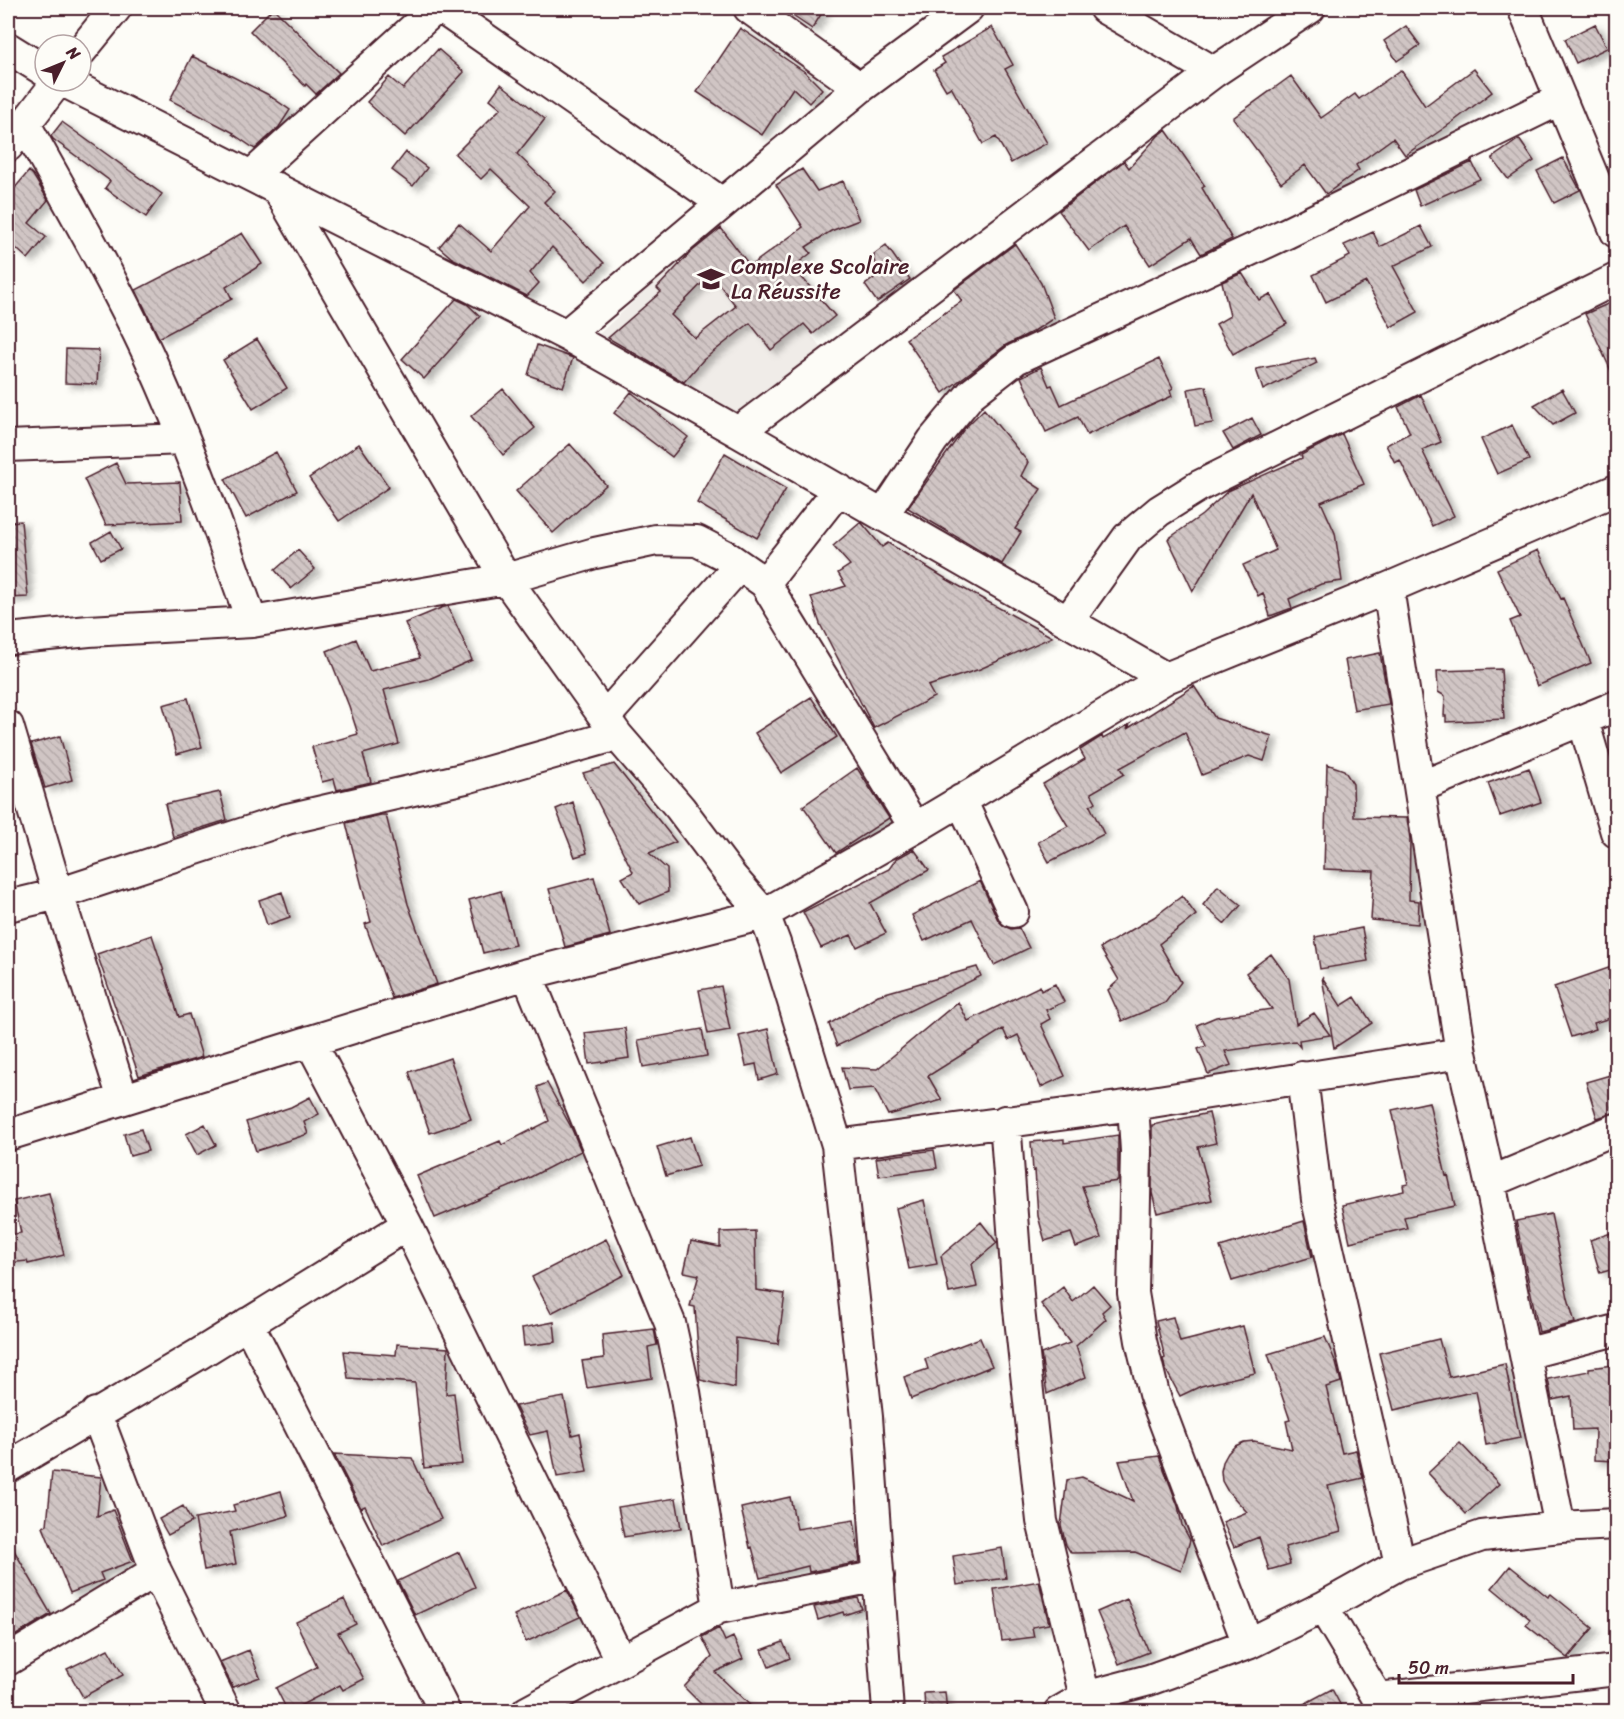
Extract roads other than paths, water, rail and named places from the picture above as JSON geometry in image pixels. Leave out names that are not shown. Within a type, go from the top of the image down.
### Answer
[{"type":"street","points":[[93,36],[116,8]]},
{"type":"street","points":[[265,182],[438,8],[722,203]]},
{"type":"street","points":[[749,8],[860,88]]},
{"type":"street","points":[[566,335],[860,88],[968,8]]},
{"type":"street","points":[[1104,8],[1214,72]]},
{"type":"street","points":[[738,432],[1214,72],[1310,8]]},
{"type":"street","points":[[1523,8],[1617,232]]},
{"type":"street","points":[[8,48],[33,63]]},
{"type":"street","points":[[49,93],[16,135],[113,285],[148,354],[184,439],[252,622]]},
{"type":"street","points":[[87,93],[566,335],[1166,678]]},
{"type":"street","points":[[883,515],[933,440],[971,394],[1016,359],[1287,233],[1561,99]]},
{"type":"street","points":[[265,182],[507,579],[611,726],[681,808],[731,876],[764,914],[776,943],[837,1145],[867,1417],[888,1712]]},
{"type":"street","points":[[1068,621],[1128,537],[1159,511],[1189,492],[1617,279]]},
{"type":"street","points":[[8,446],[184,439]]},
{"type":"street","points":[[765,583],[838,489]]},
{"type":"street","points":[[8,1135],[527,974],[764,914],[915,828],[1166,678],[1388,588],[1617,490]]},
{"type":"street","points":[[8,639],[89,631],[252,622],[507,579],[595,553],[656,540],[697,541],[765,583],[915,828]]},
{"type":"street","points":[[8,906],[58,894],[287,819],[466,778],[611,726],[740,566]]},
{"type":"street","points":[[1388,588],[1461,1053],[1526,1354],[1560,1527]]},
{"type":"street","points":[[1420,788],[1617,706]]},
{"type":"street","points":[[1583,720],[1617,832]]},
{"type":"street","points":[[8,726],[123,1099]]},
{"type":"street","points":[[961,800],[1013,912]]},
{"type":"street","points":[[527,974],[670,1323],[685,1392],[719,1608]]},
{"type":"street","points":[[310,1041],[407,1225],[620,1660]]},
{"type":"street","points":[[837,1145],[1133,1105],[1461,1053]]},
{"type":"street","points":[[1302,1077],[1317,1200],[1400,1564]]},
{"type":"street","points":[[1133,1105],[1136,1151],[1133,1293],[1141,1341],[1154,1394],[1248,1644]]},
{"type":"street","points":[[1005,1121],[1019,1309],[1042,1521],[1085,1697]]},
{"type":"street","points":[[1490,1182],[1617,1129]]},
{"type":"street","points":[[8,1467],[407,1225]]},
{"type":"street","points":[[248,1323],[446,1712]]},
{"type":"street","points":[[1526,1354],[1617,1330]]},
{"type":"street","points":[[96,1413],[156,1570],[226,1712]]},
{"type":"street","points":[[1059,1712],[1085,1697],[1149,1680],[1248,1644],[1323,1607],[1400,1564],[1482,1536],[1560,1527],[1617,1524]]},
{"type":"street","points":[[8,1660],[156,1570]]},
{"type":"street","points":[[527,1712],[719,1608],[879,1576]]},
{"type":"street","points":[[1323,1607],[1383,1705],[1613,1676]]},
{"type":"place","name":"Complexe Scolaire La Réussite","points":[[711,279]]}]
